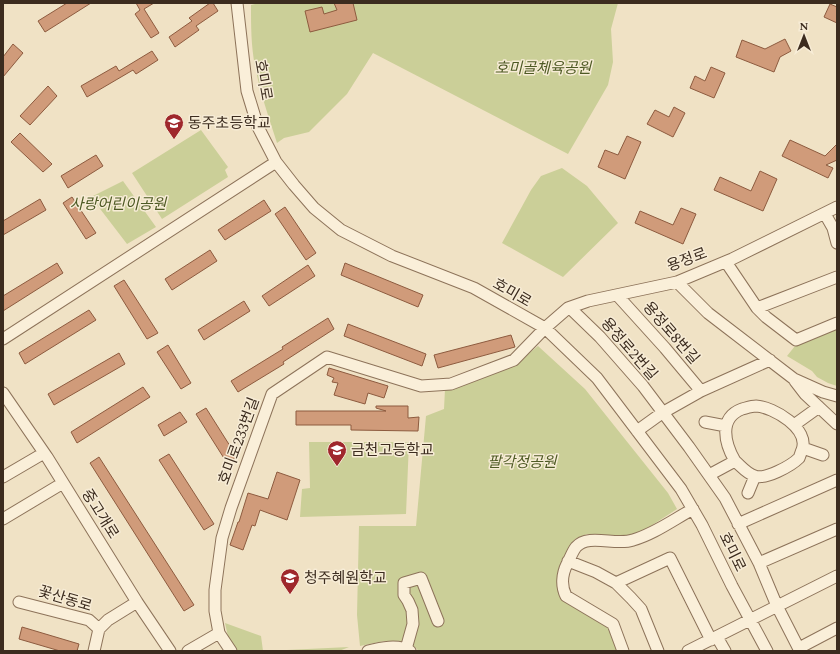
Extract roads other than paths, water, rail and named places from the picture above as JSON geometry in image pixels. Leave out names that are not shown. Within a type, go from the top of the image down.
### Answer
[{"type":"street","name":"호미로","points":[[237,3],[247,91],[258,127],[276,162],[294,185],[314,208],[341,230],[392,256],[474,288],[545,328],[597,378],[680,489],[693,509],[767,651]]},
{"type":"street","points":[[3,339],[276,162]]},
{"type":"street","name":"용정로","points":[[545,328],[570,308],[588,301],[677,282],[726,262],[837,207]]},
{"type":"street","points":[[825,214],[833,228],[837,243]]},
{"type":"street","points":[[726,262],[757,308],[766,317],[796,340],[837,323]]},
{"type":"street","points":[[757,308],[837,277]]},
{"type":"street","points":[[677,282],[708,313],[794,378],[822,392],[837,396]]},
{"type":"street","name":"용정로8번길","points":[[617,295],[665,348],[701,391]]},
{"type":"street","name":"용정로2번길","points":[[570,308],[600,337],[643,386],[725,498],[759,563],[777,606],[799,649]]},
{"type":"street","name":"호미로233번길","points":[[231,651],[220,632],[215,611],[215,590],[222,538],[231,508],[272,394],[327,358],[421,386],[451,384],[514,360],[545,328]]},
{"type":"street","points":[[637,431],[662,413],[701,391],[770,360]]},
{"type":"street","points":[[794,378],[805,394],[837,424]]},
{"type":"street","name":"중고개로","points":[[3,393],[44,453],[170,651]]},
{"type":"street","points":[[755,406],[766,407],[777,412],[798,428],[803,438],[803,448],[799,458],[791,464],[764,477],[755,476],[747,472],[735,461],[729,452],[725,438],[726,426],[728,420],[736,411],[755,406]]},
{"type":"street","points":[[794,426],[819,407]]},
{"type":"street","points":[[704,422],[726,426]]},
{"type":"street","points":[[803,448],[823,455]]},
{"type":"street","points":[[3,477],[44,453]]},
{"type":"street","points":[[709,475],[735,461]]},
{"type":"street","points":[[748,492],[755,476]]},
{"type":"street","points":[[738,524],[837,480]]},
{"type":"street","points":[[3,519],[63,483]]},
{"type":"street","points":[[623,651],[613,624],[566,596],[563,588],[563,576],[568,561],[576,546],[585,542],[595,540],[617,543],[631,541],[645,536],[693,509]]},
{"type":"street","points":[[759,563],[837,529]]},
{"type":"street","points":[[616,583],[670,558],[714,638],[725,651]]},
{"type":"street","points":[[568,561],[596,572],[616,583],[641,609],[658,651]]},
{"type":"street","points":[[688,651],[837,576]]},
{"type":"street","points":[[368,651],[392,647],[408,650],[413,624],[412,610],[404,595],[404,583],[421,578],[438,621]]},
{"type":"street","name":"꽃산동로","points":[[19,602],[89,620],[99,629]]},
{"type":"street","name":"꽃산동로","points":[[94,651],[99,629],[108,620],[138,602]]},
{"type":"street","points":[[799,649],[837,628]]},
{"type":"street","points":[[188,651],[220,632]]},
{"type":"place","name":"동주초등학교","points":[[174,140]]},
{"type":"place","name":"금천고등학교","points":[[337,467]]},
{"type":"place","name":"청주혜원학교","points":[[290,595]]},
{"type":"park label","name":"호미골체육공원","points":[[543,68]]},
{"type":"park label","name":"사랑어린이공원","points":[[118,204]]},
{"type":"park label","name":"팔각정공원","points":[[522,462]]}]
